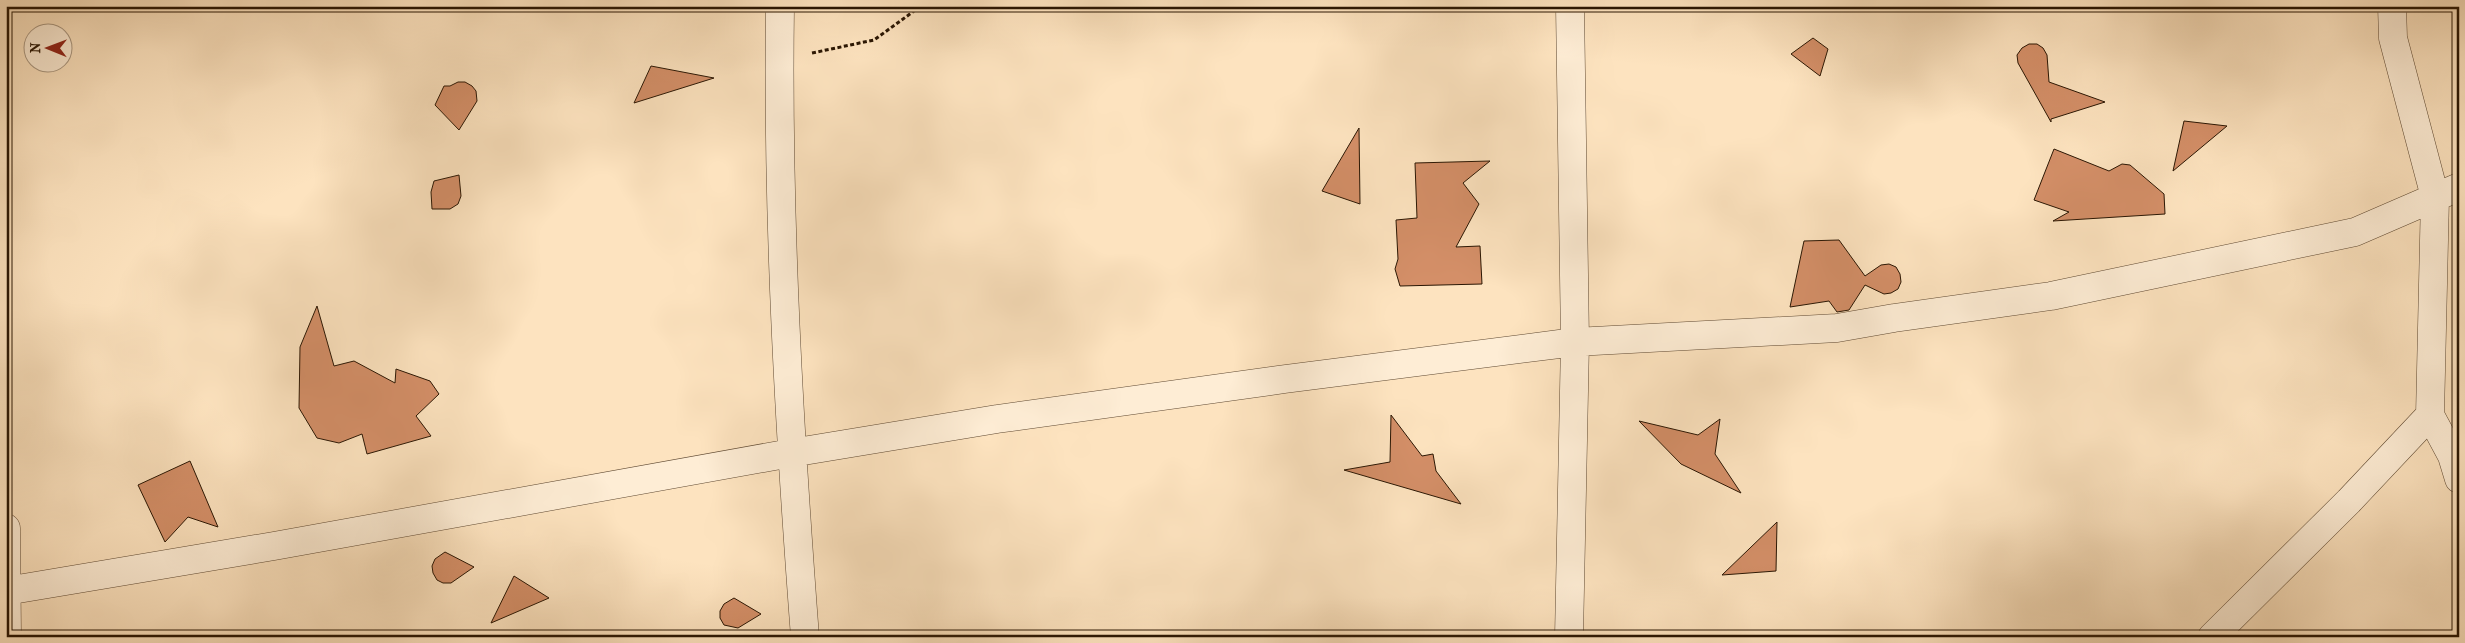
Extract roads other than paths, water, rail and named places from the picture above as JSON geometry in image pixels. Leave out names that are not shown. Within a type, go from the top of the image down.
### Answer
[{"type":"street","points":[[780,6],[779,64],[784,288],[791,453],[805,637]]},
{"type":"street","points":[[1569,637],[1575,342],[1570,6]]},
{"type":"street","points":[[2392,6],[2393,38],[2447,192],[2430,415],[2452,456],[2459,479]]},
{"type":"street","points":[[7,591],[274,546],[791,453],[997,419],[1246,384],[1575,342],[1837,328],[2051,296],[2355,232],[2447,192]]},
{"type":"street","points":[[2212,637],[2349,501],[2430,415]]},
{"type":"street","points":[[6,528],[7,637]]}]
